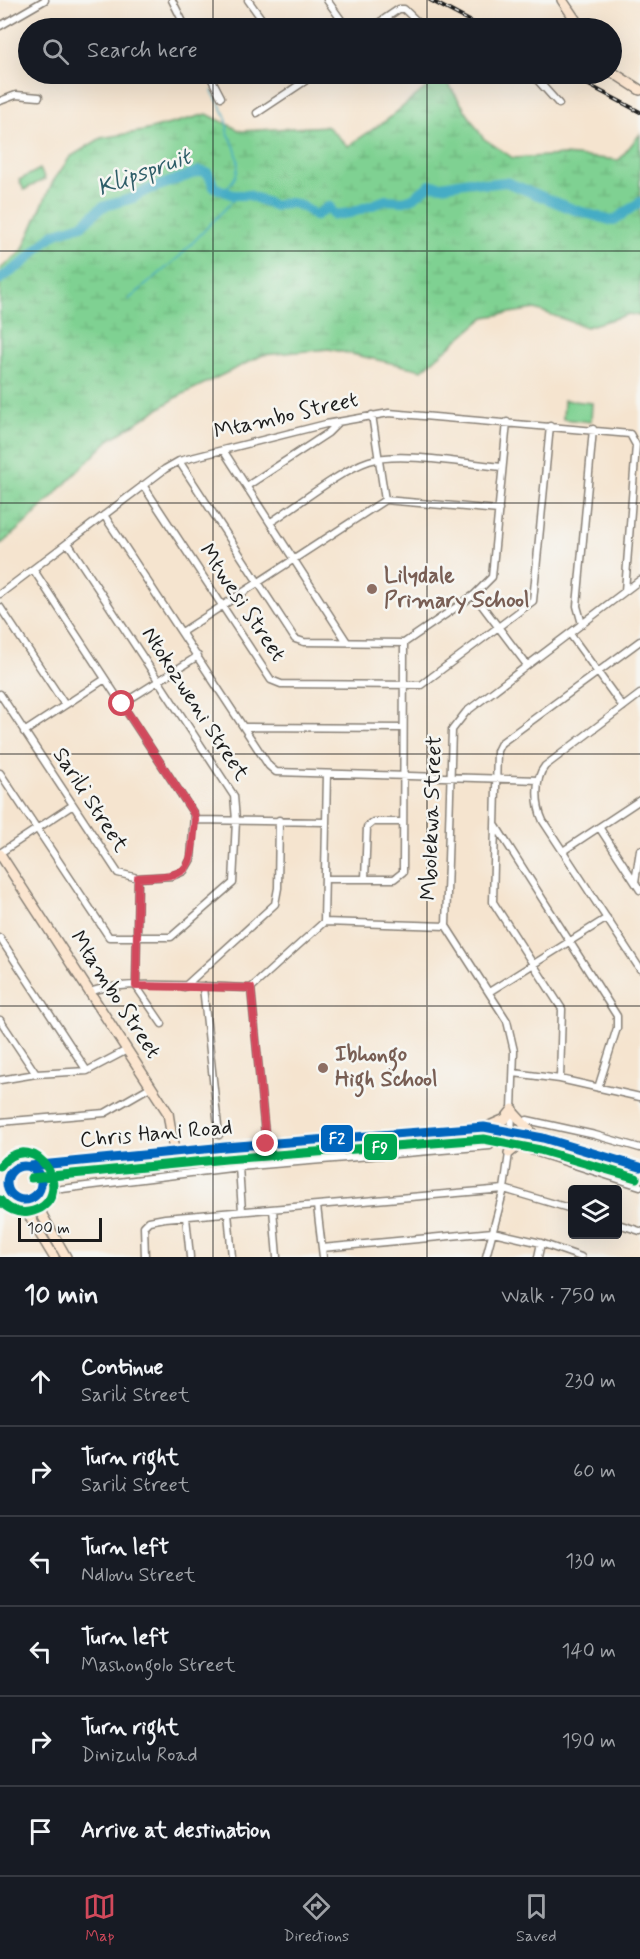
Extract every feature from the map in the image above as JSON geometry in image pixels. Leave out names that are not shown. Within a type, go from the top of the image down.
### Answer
[{"type":"main road","points":[[562,0],[574,18]]},
{"type":"main road","points":[[622,78],[640,90]]},
{"type":"main road","name":"Mtambo Street","points":[[0,853],[171,1121],[176,1166]]},
{"type":"main road","points":[[484,1127],[500,1123],[513,1111],[533,1143],[519,1145],[508,1154],[503,1145],[493,1136]]},
{"type":"main road","name":"Chris Hani Road","points":[[30,1166],[484,1127],[640,1176]]},
{"type":"main road","name":"Chris Hani Road","points":[[40,1188],[57,1176],[176,1166],[459,1136],[511,1134]]},
{"type":"main road","name":"Chris Hani Road","points":[[533,1143],[640,1167]]},
{"type":"main road","points":[[54,1257],[19,1199],[3,1187],[6,1170],[30,1166],[38,1173],[42,1215],[66,1257]]},
{"type":"main road","points":[[19,1199],[30,1199],[40,1188]]},
{"type":"street","points":[[0,26],[45,0]]},
{"type":"street","points":[[172,0],[181,18]]},
{"type":"street","points":[[248,0],[261,18]]},
{"type":"street","points":[[327,0],[339,18]]},
{"type":"street","points":[[386,18],[399,9],[404,9],[413,18]]},
{"type":"street","points":[[214,84],[221,97]]},
{"type":"street","points":[[257,113],[300,84]]},
{"type":"street","points":[[541,84],[559,104]]},
{"type":"street","points":[[0,100],[16,95],[39,97]]},
{"type":"street","name":"Mtambo Street","points":[[0,594],[179,461],[372,416],[407,414],[625,432],[633,437],[636,445],[625,591]]},
{"type":"street","points":[[372,416],[385,500]]},
{"type":"street","points":[[179,461],[295,639],[304,642],[404,643],[474,595],[486,584],[494,572],[507,422]]},
{"type":"street","points":[[247,486],[328,433],[339,423]]},
{"type":"street","name":"Mtwesi Street","points":[[143,486],[265,673],[275,683],[403,686],[426,683],[529,606],[535,598],[550,426]]},
{"type":"street","points":[[582,624],[577,606],[594,429]]},
{"type":"street","points":[[223,450],[347,642]]},
{"type":"street","points":[[271,522],[351,470],[378,459],[408,459],[502,467]]},
{"type":"street","points":[[182,632],[385,500],[499,510]]},
{"type":"street","points":[[104,515],[269,766],[276,772],[538,780]]},
{"type":"street","name":"Ntokozweni Street","points":[[0,773],[106,935],[111,938],[174,936],[231,887],[235,880],[236,820],[235,800],[231,791],[68,543]]},
{"type":"street","points":[[33,569],[194,814],[195,820],[326,822]]},
{"type":"street","name":"Mbolekwa Street","points":[[486,1257],[504,1189],[513,1111],[514,1073],[511,1033],[489,992],[446,926],[450,738],[454,724],[527,665],[640,580]]},
{"type":"street","points":[[474,595],[527,665]]},
{"type":"street","points":[[0,607],[64,705]]},
{"type":"street","points":[[570,634],[623,707]]},
{"type":"street","points":[[560,1079],[562,1010],[493,902],[497,751],[501,742],[640,641]]},
{"type":"street","points":[[325,879],[394,879],[403,872],[404,643]]},
{"type":"street","points":[[122,704],[198,656]]},
{"type":"street","points":[[24,732],[105,679]]},
{"type":"street","name":"Sarili Street","points":[[0,694],[114,869],[122,875],[138,878],[172,876],[184,871],[191,859],[195,820]]},
{"type":"street","points":[[640,694],[545,766],[538,780],[540,814],[640,969]]},
{"type":"street","points":[[244,727],[403,728]]},
{"type":"street","points":[[324,922],[327,774]]},
{"type":"street","points":[[563,851],[640,800]]},
{"type":"street","points":[[0,853],[73,806]]},
{"type":"street","points":[[184,987],[275,904],[278,888],[279,820]]},
{"type":"street","points":[[365,879],[367,827],[373,822],[402,822]]},
{"type":"street","points":[[496,826],[570,940],[618,1020],[598,1088]]},
{"type":"street","points":[[599,827],[640,890]]},
{"type":"street","points":[[635,882],[640,850]]},
{"type":"street","points":[[138,878],[136,986],[162,1024]]},
{"type":"street","points":[[489,992],[607,918]]},
{"type":"street","points":[[90,992],[107,987],[136,986],[251,988],[324,922],[446,926]]},
{"type":"street","points":[[0,938],[87,1071]]},
{"type":"street","points":[[203,987],[219,1136]]},
{"type":"street","points":[[251,988],[267,1155]]},
{"type":"street","points":[[0,1020],[36,1074]]},
{"type":"street","points":[[0,1080],[36,1074],[87,1071],[127,1050]]},
{"type":"street","points":[[514,1073],[560,1079],[640,1097]]},
{"type":"street","points":[[0,1116],[0,1122],[105,1113],[150,1087]]},
{"type":"street","points":[[527,1120],[596,1135],[640,1148]]},
{"type":"street","points":[[533,1143],[640,1186]]},
{"type":"street","name":"Chris Hani Road","points":[[62,1188],[239,1167],[490,1146]]},
{"type":"street","points":[[239,1167],[242,1211]]},
{"type":"street","points":[[145,1257],[144,1227],[146,1222],[186,1217],[504,1189],[568,1208]]},
{"type":"street","points":[[317,1206],[323,1257]]},
{"type":"street","points":[[273,1209],[277,1257]]},
{"type":"street","points":[[228,1213],[232,1257]]},
{"type":"street","points":[[186,1217],[190,1257]]},
{"type":"street","points":[[622,1225],[640,1232]]},
{"type":"street","points":[[322,1248],[493,1232],[541,1243],[581,1257]]},
{"type":"street","points":[[538,1257],[541,1243]]},
{"type":"green space","points":[[430,84],[448,84],[483,138],[513,158],[564,155],[619,160],[640,134],[640,316],[629,314],[586,327],[535,309],[485,317],[422,370],[329,349],[263,355],[179,396],[109,440],[30,519],[0,545],[0,269],[22,251],[52,183],[70,157],[101,138],[144,131],[207,114],[241,131],[327,126],[348,146],[388,119]]},
{"type":"green space","points":[[40,169],[45,179],[24,190],[19,180]]},
{"type":"green space","points":[[564,400],[592,403],[591,422],[563,419]]},
{"type":"waterway","points":[[212,91],[225,115],[227,131],[238,160],[236,174],[228,186],[231,194]]},
{"type":"waterway","name":"Klipspruit","points":[[0,279],[22,264],[56,233],[82,225],[102,207],[133,198],[145,191],[200,171],[208,173],[214,187],[233,195],[249,195],[275,206],[286,203],[296,204],[315,216],[329,206],[334,215],[350,213],[386,200],[404,201],[413,198],[430,185],[442,186],[470,181],[487,184],[506,182],[575,210],[613,221],[640,202]]},
{"type":"waterway","points":[[128,300],[180,256],[239,194]]},
{"type":"railway","points":[[430,0],[464,18]]},
{"type":"railway","points":[[587,84],[640,112]]},
{"type":"transit line","name":"F2","points":[[30,1166],[225,1147],[484,1127],[543,1138],[640,1167]]},
{"type":"transit line","name":"F9","points":[[31,1178],[226,1159],[484,1139],[540,1150],[636,1178]]},
{"type":"transit line","name":"F9","points":[[0,1166],[14,1155],[27,1153],[39,1159],[48,1169],[52,1181],[52,1194],[44,1205],[29,1212],[13,1210],[0,1200]]},
{"type":"transit line","name":"F2","points":[[24,1166],[36,1171],[41,1183],[36,1195],[24,1200],[12,1195],[7,1183],[12,1171],[24,1166]]},
{"type":"place","name":"Lilydale Primary School","points":[[372,589]]},
{"type":"place","name":"Ibhongo High School","points":[[323,1068]]},
{"type":"route","points":[[122,704],[194,814],[195,820],[191,859],[184,871],[172,876],[138,878],[136,986],[251,988],[266,1144]]}]
